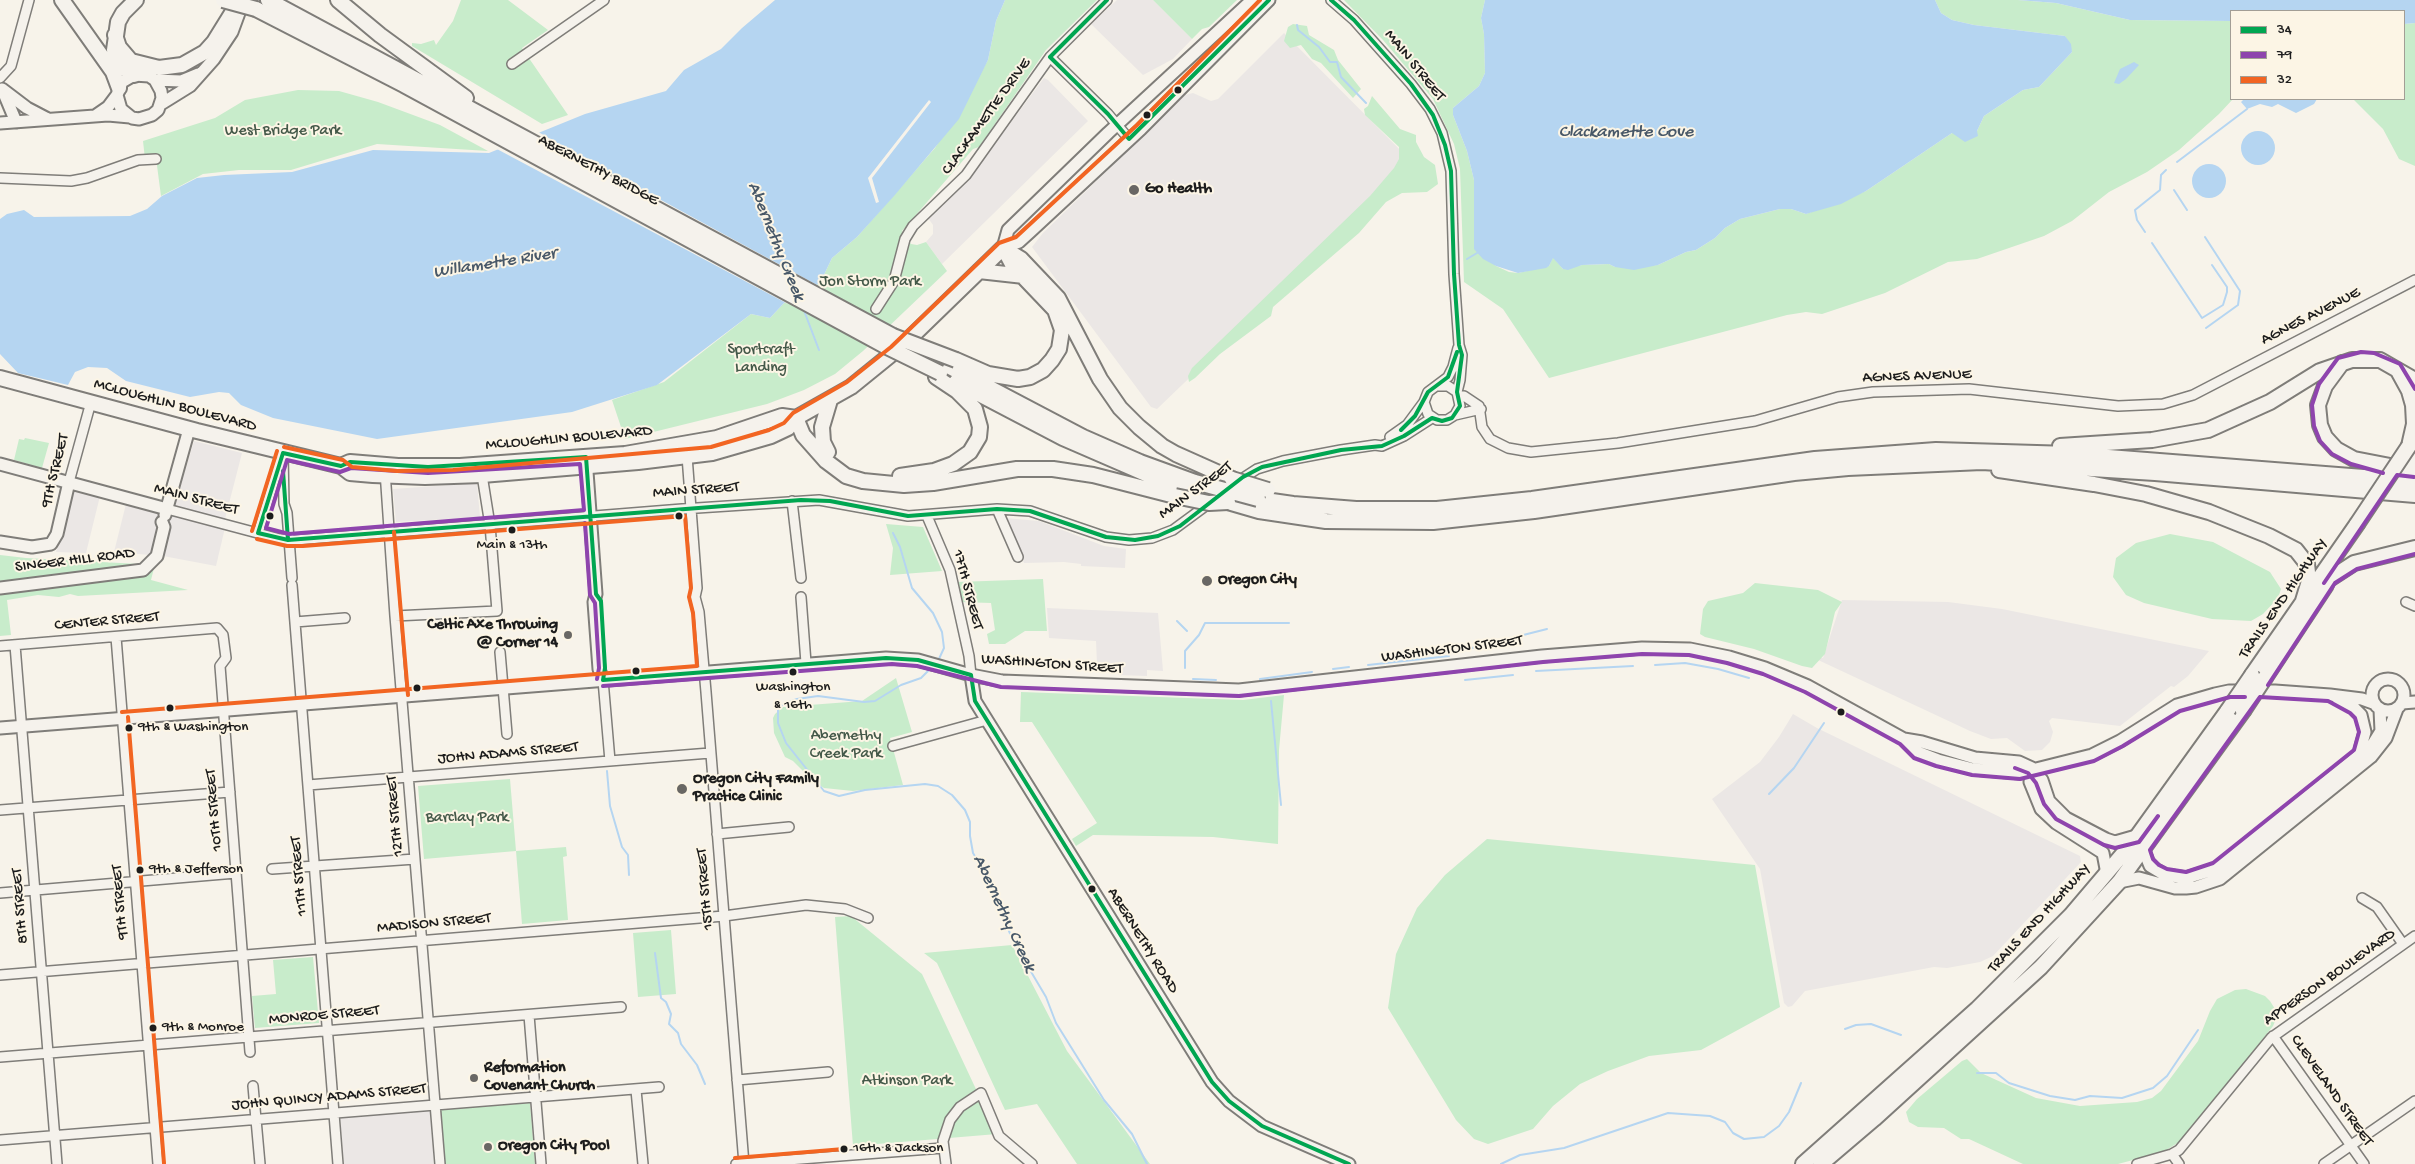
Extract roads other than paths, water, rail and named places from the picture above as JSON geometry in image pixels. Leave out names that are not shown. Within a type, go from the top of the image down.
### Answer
[{"type":"highway","points":[[62,0],[113,72],[118,92]]},
{"type":"highway","points":[[134,75],[117,58],[114,50],[115,35],[123,13],[136,0]]},
{"type":"highway","points":[[223,0],[256,8]]},
{"type":"highway","points":[[115,35],[119,47],[132,61],[159,68],[182,64],[200,55],[214,42],[239,0]]},
{"type":"highway","name":"ABERNETHY BRIDGE","points":[[239,0],[945,369]]},
{"type":"highway","name":"ABERNETHY BRIDGE","points":[[268,0],[494,120],[890,341]]},
{"type":"highway","points":[[338,0],[380,35],[437,75],[494,120]]},
{"type":"highway","points":[[945,369],[1011,379],[1037,374],[1052,360],[1062,337],[1058,316],[1052,305],[1013,266],[1003,248]]},
{"type":"highway","points":[[1003,248],[1021,259],[1058,298],[1089,362],[1120,408],[1138,427],[1162,446],[1211,471],[1263,494]]},
{"type":"highway","name":"MCLOUGHLIN BOULEVARD","points":[[0,378],[188,429],[341,466],[350,472],[452,466],[586,462],[712,453],[764,439],[788,428],[796,418],[851,387],[882,362],[1003,248]]},
{"type":"highway","points":[[979,271],[1024,276]]},
{"type":"highway","points":[[1994,450],[2152,440],[2194,433],[2250,413],[2320,371],[2352,360],[2372,358],[2397,369],[2415,380]]},
{"type":"highway","points":[[2342,363],[2325,386],[2318,404],[2320,425],[2325,437],[2336,449],[2354,459],[2415,471]]},
{"type":"highway","points":[[796,418],[828,452],[844,466],[856,472],[901,476],[934,471],[963,459],[976,446],[979,436],[978,418],[968,400],[945,369]]},
{"type":"highway","points":[[945,369],[1101,445],[1195,482],[1263,494],[1309,498],[1324,508],[1390,511],[1476,506],[1842,456],[1936,450],[1994,450],[2218,464],[2415,481]]},
{"type":"highway","points":[[945,369],[1062,438],[1179,493]]},
{"type":"highway","points":[[2397,369],[2409,391],[2414,406],[2413,445]]},
{"type":"highway","points":[[828,452],[823,442],[822,427],[830,400]]},
{"type":"highway","name":"MCLOUGHLIN BOULEVARD","points":[[385,471],[482,475],[586,462],[735,434],[782,416],[796,418]]},
{"type":"highway","points":[[796,418],[803,435],[826,461],[846,476],[863,481],[904,485],[932,483],[1000,471],[1053,469],[1093,475],[1228,502],[1246,508],[1326,520],[1433,522],[1525,512],[1821,470],[1982,462],[2155,472],[2415,495]]},
{"type":"highway","name":"TRAILS END HIGHWAY","points":[[1803,1164],[2005,983],[2071,915],[2107,874],[2228,710],[2261,672],[2302,609],[2362,524],[2413,445]]},
{"type":"highway","points":[[1982,462],[2002,472],[2094,484],[2176,502],[2209,512],[2269,536],[2296,550],[2307,564],[2309,581],[2302,609]]},
{"type":"highway","name":"TRAILS END HIGHWAY","points":[[2302,609],[2331,578],[2362,524]]},
{"type":"highway","points":[[2331,578],[2354,563],[2415,548]]},
{"type":"highway","name":"TRAILS END HIGHWAY","points":[[1821,1164],[1874,1119],[2032,976],[2119,882],[2243,711],[2261,672]]},
{"type":"main road","points":[[0,123],[108,115],[146,118],[152,115],[161,104],[190,86],[202,72],[228,38],[244,0]]},
{"type":"main road","name":"MCLOUGHLIN BOULEVARD","points":[[1003,248],[1008,230],[1252,0]]},
{"type":"main road","name":"MCLOUGHLIN BOULEVARD","points":[[1003,248],[1019,242],[1030,232],[1129,139],[1269,0]]},
{"type":"main road","points":[[155,80],[181,81],[202,72]]},
{"type":"main road","points":[[95,116],[108,107],[128,78],[134,75],[149,76],[155,80],[161,91],[161,104]]},
{"type":"main road","points":[[0,116],[3,107],[1,84]]},
{"type":"main road","points":[[1,84],[26,108],[49,119]]},
{"type":"main road","points":[[1,84],[16,122]]},
{"type":"main road","points":[[118,92],[121,109],[132,118]]},
{"type":"main road","points":[[167,509],[188,429]]},
{"type":"main road","points":[[586,462],[596,594],[601,601],[605,668],[603,680]]},
{"type":"main road","name":"MAIN STREET","points":[[0,464],[167,509]]},
{"type":"main road","name":"9TH STREET","points":[[0,542],[32,547],[49,545],[57,534],[69,482]]},
{"type":"main road","name":"SINGER HILL ROAD","points":[[0,588],[145,569],[153,560],[151,555],[167,509]]},
{"type":"main road","name":"WASHINGTON STREET","points":[[0,728],[806,663],[892,658],[918,660],[971,675],[1002,681],[1040,684],[1247,690],[1542,656],[1642,648],[1690,649],[1729,657],[1765,668],[1808,686],[1904,739],[1922,742],[1960,756],[1990,761],[2019,762],[2032,768],[2068,762],[2092,755],[2120,741],[2177,705],[2229,691],[2330,695],[2362,699],[2377,706]]},
{"type":"main road","name":"ABERNETHY ROAD","points":[[971,675],[973,698],[1217,1088],[1237,1109],[1262,1126],[1348,1164]]},
{"type":"main road","points":[[2143,849],[2150,866],[2165,875],[2186,878],[2216,869],[2373,744],[2380,731],[2373,688],[2384,679],[2395,680],[2402,687],[2415,692]]},
{"type":"main road","points":[[2119,882],[2139,878],[2175,888],[2196,888],[2220,878],[2371,757],[2386,738],[2404,695],[2402,687]]},
{"type":"main road","name":"WASHINGTON STREET","points":[[2330,695],[2373,688]]},
{"type":"main road","points":[[2330,695],[2354,708],[2362,715],[2365,732],[2359,754]]},
{"type":"main road","points":[[2377,706],[2389,712],[2400,706],[2415,702]]},
{"type":"main road","points":[[2032,768],[2042,780],[2050,801],[2066,818],[2115,842],[2136,836]]},
{"type":"main road","points":[[2032,768],[2030,782],[2041,809],[2056,823],[2103,853],[2107,874]]},
{"type":"street","points":[[1,84],[11,66],[29,0]]},
{"type":"street","name":"CLACKAMETTE DRIVE","points":[[876,309],[894,281],[905,239],[910,230],[966,176],[1050,57],[1107,0]]},
{"type":"street","name":"MAIN STREET","points":[[167,509],[288,540],[792,501],[830,501],[898,515],[927,516],[997,509],[1038,513],[1113,538],[1129,540],[1152,538],[1180,526],[1236,482],[1257,469],[1283,461],[1375,445],[1382,446],[1432,418],[1442,421],[1456,415],[1460,406],[1458,394],[1462,365],[1454,274],[1451,170],[1442,133],[1427,105],[1407,78],[1354,20],[1331,0]]},
{"type":"street","points":[[512,64],[599,1]]},
{"type":"street","points":[[1050,57],[1118,125],[1129,139]]},
{"type":"street","points":[[0,178],[71,181],[87,178],[138,160],[156,159]]},
{"type":"street","name":"AGNES AVENUE","points":[[1480,409],[1482,426],[1490,439],[1508,448],[1531,452],[1610,444],[1755,421],[1846,395],[1873,392],[1969,389],[2118,406],[2163,404],[2193,395],[2415,280]]},
{"type":"street","name":"MAIN STREET","points":[[1375,445],[1407,425],[1424,402],[1428,392],[1451,372],[1459,345]]},
{"type":"street","points":[[1437,386],[1448,386],[1458,394],[1469,399],[1480,409]]},
{"type":"street","name":"9TH STREET","points":[[69,482],[89,401]]},
{"type":"street","points":[[1424,402],[1425,408],[1432,418]]},
{"type":"street","points":[[1456,415],[1480,409]]},
{"type":"street","points":[[258,533],[283,453]]},
{"type":"street","name":"11TH STREET","points":[[283,453],[284,504],[287,513],[338,1164]]},
{"type":"street","name":"15TH STREET","points":[[687,456],[697,588],[695,596],[699,612],[744,1164]]},
{"type":"street","name":"12TH STREET","points":[[385,471],[394,616],[440,1164]]},
{"type":"street","points":[[394,616],[497,611],[490,525],[482,475]]},
{"type":"street","points":[[792,501],[801,578]]},
{"type":"street","points":[[997,509],[1018,557]]},
{"type":"street","name":"17TH STREET","points":[[927,516],[950,570],[969,656],[971,675]]},
{"type":"street","points":[[801,596],[806,663]]},
{"type":"street","points":[[2406,602],[2415,606]]},
{"type":"street","points":[[295,622],[345,618]]},
{"type":"street","name":"CENTER STREET","points":[[0,646],[217,628]]},
{"type":"street","name":"10TH STREET","points":[[217,628],[223,635],[226,658],[220,666],[250,1052]]},
{"type":"street","name":"9TH STREET","points":[[116,637],[158,1164]]},
{"type":"street","name":"8TH STREET","points":[[15,645],[57,1164]]},
{"type":"street","points":[[500,652],[507,734]]},
{"type":"street","points":[[603,680],[610,761]]},
{"type":"street","points":[[893,746],[987,720]]},
{"type":"street","name":"JOHN ADAMS STREET","points":[[308,785],[710,753]]},
{"type":"street","points":[[0,810],[230,792]]},
{"type":"street","points":[[717,834],[789,827]]},
{"type":"street","points":[[272,869],[415,859]]},
{"type":"street","points":[[0,893],[135,880],[236,873]]},
{"type":"street","points":[[2362,898],[2377,907],[2402,944]]},
{"type":"street","name":"MADISON STREET","points":[[0,975],[724,916],[816,905],[854,911],[868,918]]},
{"type":"street","name":"APPERSON BOULEVARD","points":[[2136,1164],[2172,1154],[2189,1141],[2273,1036],[2415,936]]},
{"type":"street","name":"MONROE STREET","points":[[0,1057],[621,1007]]},
{"type":"street","points":[[529,1015],[541,1164]]},
{"type":"street","name":"CLEVELAND STREET","points":[[2273,1036],[2364,1164]]},
{"type":"street","points":[[737,1080],[828,1072]]},
{"type":"street","points":[[253,1086],[260,1164]]},
{"type":"street","name":"JOHN QUINCY ADAMS STREET","points":[[0,1140],[659,1087]]},
{"type":"street","points":[[636,1090],[643,1164]]},
{"type":"street","points":[[946,1164],[943,1148],[944,1133],[950,1120],[960,1107],[981,1093],[1002,1139],[1032,1164]]},
{"type":"street","points":[[2324,1164],[2415,1100]]},
{"type":"street","points":[[736,1164],[845,1160],[943,1148]]},
{"type":"street","points":[[2172,1154],[2179,1164]]},
{"type":"water","name":"Willamette River","points":[[775,0],[1005,0],[996,21],[988,60],[959,119],[857,237],[832,258],[820,283],[784,303],[770,318],[751,314],[657,385],[572,412],[377,439],[273,418],[241,405],[229,393],[219,392],[190,397],[126,381],[107,368],[88,367],[75,372],[68,385],[18,373],[0,354],[0,219],[7,214],[24,210],[34,217],[130,216],[147,209],[162,196],[197,178],[292,172],[373,150],[489,153],[585,114],[666,91],[684,70],[721,49]]},
{"type":"water","name":"Clackamette Cove","points":[[1485,0],[1935,0],[1941,13],[1952,20],[1974,25],[2065,36],[2071,44],[2072,52],[2039,87],[2023,90],[1984,116],[1977,131],[1978,136],[1965,142],[1952,133],[1866,191],[1841,204],[1806,214],[1791,209],[1780,209],[1740,219],[1696,250],[1686,252],[1658,265],[1634,270],[1615,267],[1609,264],[1582,265],[1568,270],[1563,269],[1553,258],[1546,268],[1518,273],[1496,266],[1483,259],[1474,249],[1474,180],[1467,151],[1453,115],[1453,108],[1479,86],[1485,73],[1484,34],[1481,18]]},
{"type":"water","points":[[2018,0],[2415,0],[2415,23],[2405,24],[2405,10],[2230,10],[2230,21],[2130,20],[2056,3]]},
{"type":"water","points":[[2134,62],[2139,65],[2126,79],[2119,84],[2114,83],[2120,69]]},
{"type":"water","points":[[2243,100],[2316,100],[2314,104],[2296,113],[2278,104],[2272,107],[2260,104],[2247,109],[2241,102]]},
{"type":"water","points":[[2258,131],[2270,136],[2275,148],[2270,160],[2258,165],[2246,160],[2241,148],[2246,136]]},
{"type":"water","points":[[2209,164],[2221,169],[2226,181],[2221,193],[2209,198],[2197,193],[2192,181],[2197,169]]},
{"type":"waterway","points":[[1297,25],[1298,30],[1319,47],[1330,62],[1337,62],[1341,77],[1366,103]]},
{"type":"waterway","points":[[2177,162],[2247,109]]},
{"type":"waterway","points":[[2145,232],[2137,220],[2135,210],[2160,190],[2161,175],[2166,170]]},
{"type":"waterway","points":[[2174,190],[2187,210]]},
{"type":"waterway","points":[[2205,237],[2240,291],[2238,305],[2206,328]]},
{"type":"waterway","points":[[2152,243],[2202,318],[2223,305],[2227,292],[2227,287],[2212,265]]},
{"type":"waterway","points":[[1467,259],[1477,253]]},
{"type":"waterway","name":"Abernethy Creek","points":[[803,308],[819,350]]},
{"type":"waterway","name":"Abernethy Creek","points":[[893,533],[900,547],[912,588],[933,613],[942,632],[944,648],[938,661]]},
{"type":"waterway","points":[[1177,621],[1187,631]]},
{"type":"waterway","points":[[1185,668],[1185,651],[1199,635],[1205,623],[1289,623]]},
{"type":"waterway","points":[[1468,649],[1547,629]]},
{"type":"waterway","points":[[1368,665],[1449,656]]},
{"type":"waterway","points":[[1655,665],[1685,663],[1718,669],[1749,678]]},
{"type":"waterway","points":[[1536,671],[1633,666]]},
{"type":"waterway","points":[[1333,669],[1349,667]]},
{"type":"waterway","name":"Abernethy Creek","points":[[931,668],[921,678],[901,685],[875,701],[864,702],[818,696],[797,699],[784,704],[778,708],[778,723],[786,743],[824,791],[839,796],[865,790],[925,784],[938,786],[952,795],[965,810],[970,822],[973,853],[984,871],[1014,943],[1046,997],[1056,1023],[1104,1100],[1132,1134],[1147,1164]]},
{"type":"waterway","points":[[1260,679],[1312,672]]},
{"type":"waterway","points":[[1465,680],[1513,675]]},
{"type":"waterway","points":[[1193,679],[1216,680]]},
{"type":"waterway","points":[[1271,701],[1281,805]]},
{"type":"waterway","points":[[1769,794],[1794,768],[1824,723]]},
{"type":"waterway","points":[[607,771],[610,806],[622,847],[628,855],[629,875]]},
{"type":"waterway","points":[[655,953],[661,998],[666,1002],[671,1014],[669,1024],[678,1033],[681,1044],[697,1065],[705,1084]]},
{"type":"waterway","points":[[1845,1029],[1856,1025],[1871,1024],[1901,1035]]},
{"type":"waterway","points":[[1977,1073],[1996,1073],[2009,1083],[2050,1096],[2075,1100],[2090,1096],[2122,1098],[2153,1088],[2167,1076],[2198,1030]]},
{"type":"waterway","points":[[1501,1164],[1520,1155],[1564,1148],[1668,1113],[1710,1116],[1725,1122],[1733,1133],[1744,1139],[1764,1137],[1779,1126],[1789,1112],[1801,1083]]},
{"type":"place","name":"Go Health","points":[[1134,190]]},
{"type":"place","name":"Main & 13th","points":[[512,530]]},
{"type":"place","name":"Oregon City","points":[[1207,581]]},
{"type":"place","name":"Celtic Axe Throwing @ Corner 14","points":[[568,635]]},
{"type":"place","name":"Washington & 16th","points":[[793,672]]},
{"type":"place","name":"9th & Washington","points":[[129,728]]},
{"type":"place","name":"Oregon City Family Practice Clinic","points":[[682,789]]},
{"type":"place","name":"9th & Jefferson","points":[[140,870]]},
{"type":"place","name":"9th & Monroe","points":[[153,1028]]},
{"type":"place","name":"Reformation Covenant Church","points":[[474,1078]]},
{"type":"place","name":"Oregon City Pool","points":[[488,1147]]},
{"type":"place","name":"16th & Jackson","points":[[844,1149]]},
{"type":"park label","name":"West Bridge Park","points":[[283,132]]},
{"type":"park label","name":"Jon Storm Park","points":[[870,283]]},
{"type":"park label","name":"Sportcraft Landing","points":[[761,360]]},
{"type":"park label","name":"Abernethy Creek Park","points":[[846,746]]},
{"type":"park label","name":"Barclay Park","points":[[467,819]]},
{"type":"park label","name":"Atkinson Park","points":[[907,1082]]}]
